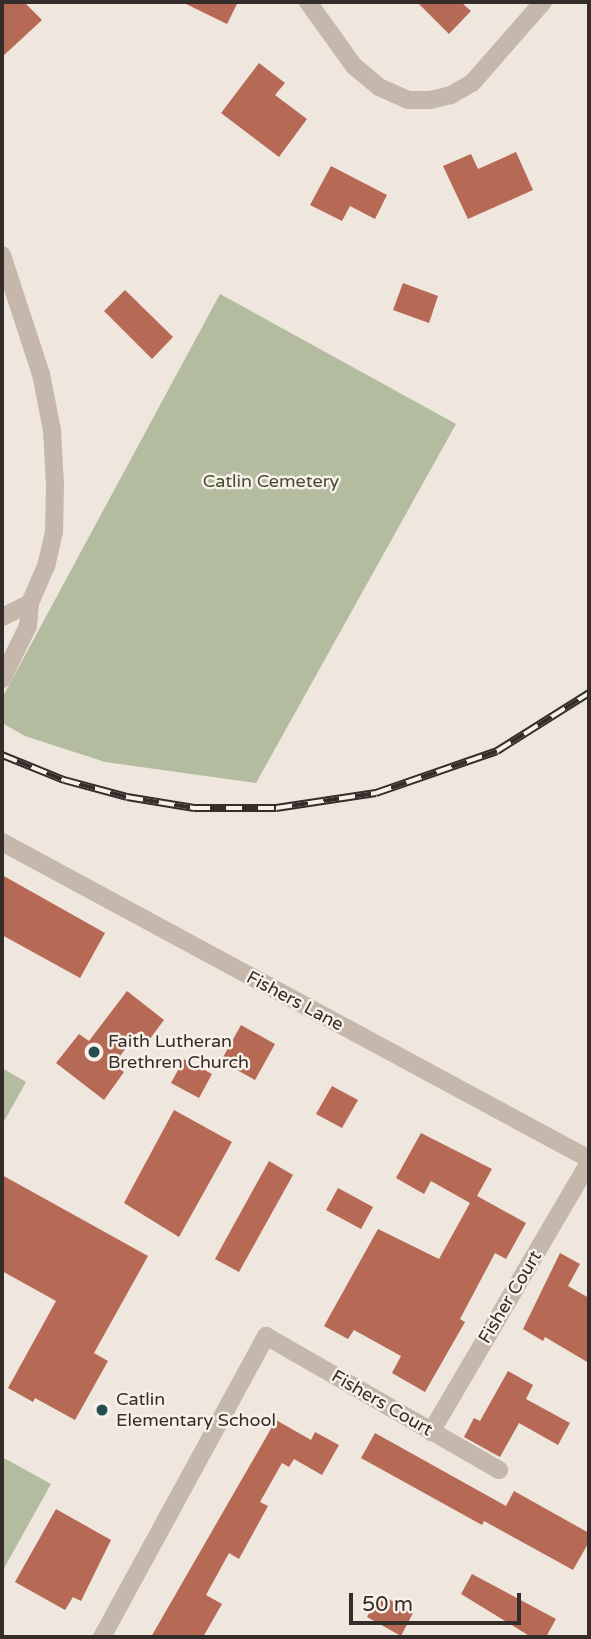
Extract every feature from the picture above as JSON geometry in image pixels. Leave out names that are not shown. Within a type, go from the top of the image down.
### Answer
[{"type":"street","points":[[308,2],[354,66],[379,87],[408,100],[430,100],[451,95],[472,83],[543,2]]},
{"type":"street","points":[[2,255],[41,374],[52,430],[54,532],[46,566],[30,603],[28,626],[2,680]]},
{"type":"street","points":[[2,617],[30,603]]},
{"type":"street","name":"Fishers Lane","points":[[2,842],[589,1161]]},
{"type":"street","name":"Fisher Court","points":[[430,1432],[589,1161]]},
{"type":"street","name":"Fishers Court","points":[[102,1637],[266,1336],[499,1470]]},
{"type":"green space","name":"Catlin Cemetery","points":[[220,294],[456,424],[256,783],[105,762],[25,736],[2,723],[2,698]]},
{"type":"green space","points":[[2,1068],[26,1082],[2,1125]]},
{"type":"green space","points":[[2,1457],[51,1484],[3,1570],[2,1570]]},
{"type":"building","points":[[2,2],[24,2],[42,20],[2,57]]},
{"type":"building","points":[[182,2],[238,2],[227,24]]},
{"type":"building","points":[[417,2],[461,2],[471,11],[449,34]]},
{"type":"building","points":[[259,63],[285,83],[275,95],[307,119],[279,157],[221,113]]},
{"type":"building","points":[[516,152],[533,190],[468,219],[443,166],[471,154],[478,169]]},
{"type":"building","points":[[331,166],[387,195],[375,219],[350,206],[342,221],[310,205]]},
{"type":"building","points":[[403,283],[438,296],[429,323],[393,310]]},
{"type":"building","points":[[125,290],[173,337],[152,359],[104,311]]},
{"type":"building","points":[[2,875],[105,933],[80,978],[2,935]]},
{"type":"building","name":"Faith Lutheran Brethren Church","points":[[127,991],[164,1020],[149,1040],[138,1032],[114,1064],[124,1072],[104,1100],[56,1063],[79,1034],[89,1041]]},
{"type":"building","points":[[241,1025],[275,1044],[255,1080],[221,1061]]},
{"type":"building","points":[[184,1059],[212,1074],[199,1098],[171,1083]]},
{"type":"building","points":[[332,1086],[358,1100],[342,1128],[316,1114]]},
{"type":"building","points":[[174,1110],[232,1142],[179,1237],[124,1203]]},
{"type":"building","points":[[421,1133],[492,1169],[477,1196],[526,1223],[506,1259],[495,1253],[460,1319],[465,1322],[425,1392],[392,1373],[401,1356],[354,1330],[348,1339],[324,1326],[378,1229],[439,1259],[470,1203],[431,1181],[424,1194],[396,1178]]},
{"type":"building","points":[[269,1161],[293,1175],[239,1272],[215,1259]]},
{"type":"building","points":[[2,1175],[148,1256],[94,1353],[108,1361],[75,1420],[35,1398],[33,1402],[8,1388],[56,1301],[2,1271]]},
{"type":"building","points":[[338,1188],[373,1207],[361,1229],[326,1210]]},
{"type":"building","points":[[560,1253],[580,1264],[568,1286],[589,1298],[589,1363],[545,1337],[543,1341],[523,1329]]},
{"type":"building","points":[[508,1371],[533,1385],[526,1399],[570,1423],[558,1445],[519,1423],[500,1457],[464,1437],[474,1418],[480,1421]]},
{"type":"building","points":[[276,1420],[311,1440],[315,1432],[339,1445],[322,1475],[294,1459],[289,1467],[282,1463],[260,1502],[268,1506],[239,1559],[229,1553],[206,1595],[222,1604],[203,1637],[151,1637]]},
{"type":"building","points":[[375,1433],[506,1506],[514,1491],[589,1533],[589,1542],[573,1570],[484,1521],[482,1525],[361,1458]]},
{"type":"building","points":[[56,1509],[111,1540],[81,1601],[73,1597],[65,1610],[15,1582]]},
{"type":"building","points":[[472,1574],[556,1619],[546,1637],[531,1637],[461,1594]]},
{"type":"building","points":[[380,1594],[413,1613],[401,1636],[367,1617]]},
{"type":"railway","points":[[2,755],[64,780],[127,797],[194,808],[276,808],[376,793],[497,751],[589,693]]},
{"type":"place","name":"Faith Lutheran Brethren Church","points":[[94,1052]]},
{"type":"place","name":"Catlin Elementary School","points":[[102,1410]]}]
